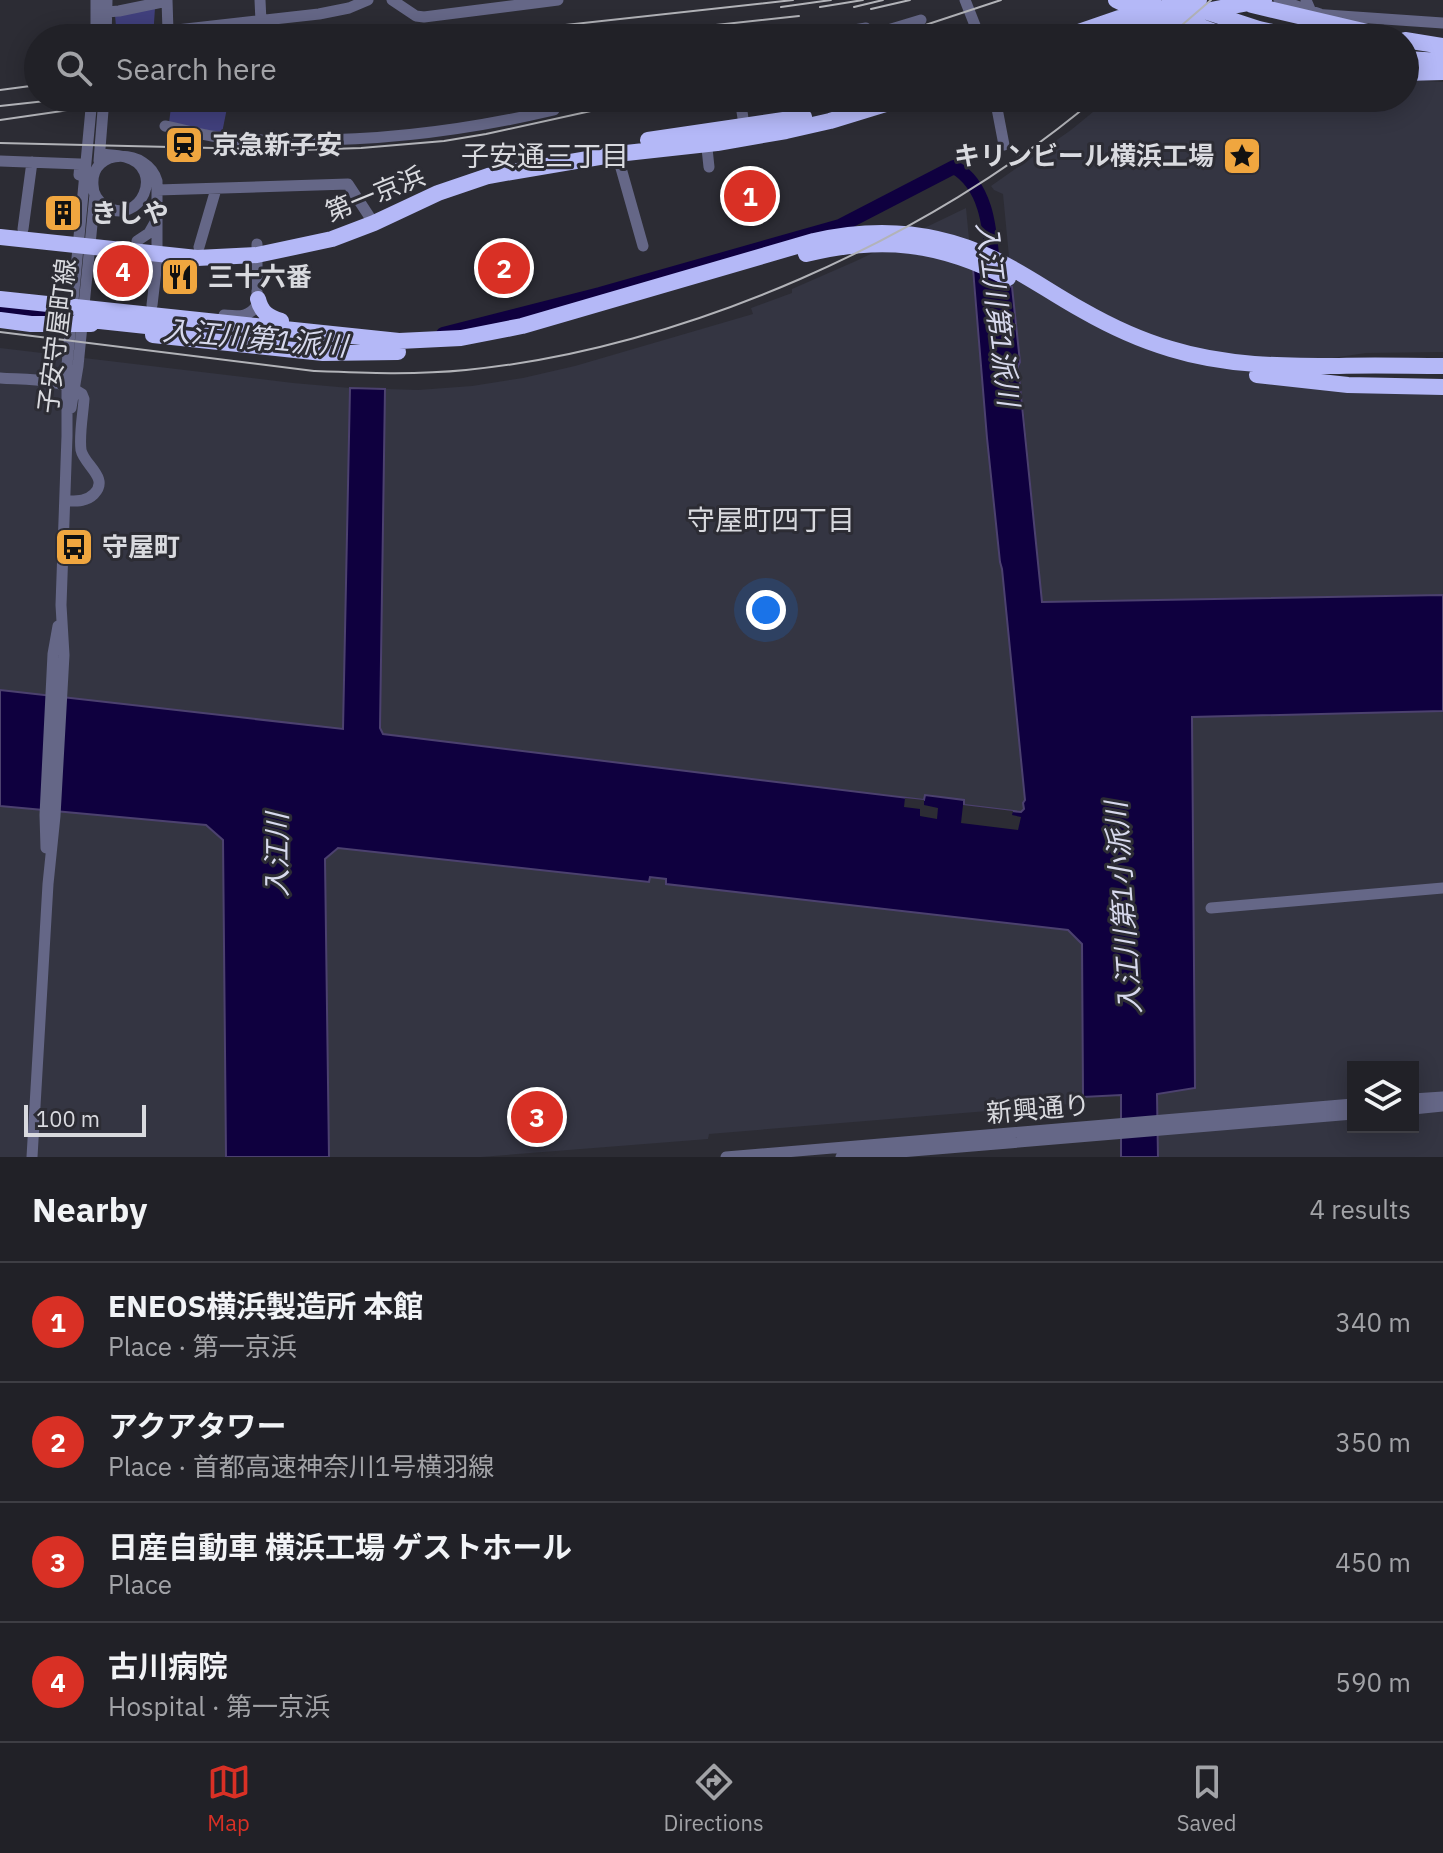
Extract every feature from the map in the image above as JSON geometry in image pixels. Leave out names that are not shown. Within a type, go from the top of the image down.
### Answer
[{"type":"highway","points":[[1116,0],[1168,24]]},
{"type":"highway","points":[[1142,0],[1193,24]]},
{"type":"highway","points":[[1150,0],[1214,24]]},
{"type":"highway","points":[[1180,0],[1240,24]]},
{"type":"highway","points":[[1102,24],[1199,0]]},
{"type":"highway","points":[[1208,0],[1284,24]]},
{"type":"highway","points":[[1239,0],[1331,24]]},
{"type":"highway","points":[[1144,24],[1264,0]]},
{"type":"highway","points":[[1419,45],[1443,46]]},
{"type":"highway","points":[[1419,60],[1443,61]]},
{"type":"highway","points":[[1419,72],[1443,72]]},
{"type":"highway","name":"第一京浜","points":[[0,226],[137,241],[197,258],[332,239],[438,193],[488,176],[706,138],[744,125],[822,112]]},
{"type":"highway","name":"第一京浜","points":[[0,237],[158,248],[257,249],[334,228],[369,216],[428,187],[512,162],[786,131],[859,112]]},
{"type":"highway","points":[[0,299],[377,340],[441,340],[502,331],[792,246],[834,236],[884,232],[933,238],[978,252],[1016,270],[1080,310],[1170,349],[1245,364],[1443,366]]},
{"type":"highway","points":[[0,312],[78,314],[305,351],[398,352],[464,348],[504,341],[783,260],[837,247],[883,243],[932,249],[978,264],[1024,287],[1094,329],[1158,357],[1212,370],[1348,385],[1443,387]]},
{"type":"highway","points":[[258,299],[262,311],[281,321]]},
{"type":"highway","points":[[0,312],[398,352]]},
{"type":"highway","points":[[243,316],[399,334],[443,336],[502,331]]},
{"type":"highway","points":[[0,320],[56,325],[120,324]]},
{"type":"highway","points":[[1344,366],[1443,358]]},
{"type":"highway","points":[[1263,376],[1443,378]]},
{"type":"street","points":[[96,0],[96,24]]},
{"type":"street","points":[[260,0],[261,22]]},
{"type":"street","points":[[240,24],[319,14],[349,8],[368,0]]},
{"type":"street","points":[[392,0],[416,16],[424,17],[476,5],[558,0]]},
{"type":"street","points":[[965,0],[974,24]]},
{"type":"street","points":[[1103,0],[1147,24]]},
{"type":"street","points":[[1279,0],[1356,24]]},
{"type":"street","points":[[1306,0],[1312,14],[1443,23]]},
{"type":"street","points":[[107,6],[119,11],[167,1],[168,24]]},
{"type":"street","points":[[908,24],[921,20]]},
{"type":"street","points":[[1419,40],[1443,46]]},
{"type":"street","name":"子安守屋町線","points":[[78,314],[75,284],[91,112]]},
{"type":"street","name":"子安守屋町線","points":[[32,1157],[56,694],[53,654],[61,605],[67,436],[78,314],[103,112]]},
{"type":"street","points":[[165,126],[226,139],[340,141],[446,131],[545,112]]},
{"type":"street","points":[[742,112],[744,125]]},
{"type":"street","points":[[998,112],[1004,145]]},
{"type":"street","points":[[706,138],[709,167]]},
{"type":"street","points":[[100,154],[123,156],[129,158],[140,166],[146,177],[146,189],[140,201],[129,209],[109,208],[98,200],[93,186],[94,173],[102,162],[122,156],[126,156],[137,159],[151,168],[157,181],[158,248],[152,305]]},
{"type":"street","points":[[617,154],[643,246]]},
{"type":"street","points":[[0,161],[80,164],[74,234]]},
{"type":"street","points":[[23,229],[32,162]]},
{"type":"street","points":[[157,190],[348,184],[369,216]]},
{"type":"street","points":[[199,247],[216,189]]},
{"type":"street","points":[[137,241],[149,233],[157,219]]},
{"type":"street","points":[[59,298],[78,314],[100,309],[243,316],[254,310],[258,299],[257,249]]},
{"type":"street","points":[[0,291],[59,298],[68,294],[75,284]]},
{"type":"street","points":[[0,378],[69,386],[82,394],[81,448],[85,460],[100,481],[96,492],[84,500],[65,501]]},
{"type":"street","points":[[1211,908],[1443,888]]},
{"type":"street","points":[[1419,1099],[1443,1097]]},
{"type":"street","name":"新興通り","points":[[841,1157],[1347,1105]]},
{"type":"street","points":[[1419,1108],[1443,1106]]},
{"type":"street","name":"新興通り","points":[[1161,1125],[1347,1114]]},
{"type":"street","name":"新興通り","points":[[726,1157],[1118,1129]]},
{"type":"shaded area","points":[[155,8],[154,24],[116,24],[115,15]]},
{"type":"shaded area","name":"キリンビール横浜工場","points":[[1419,81],[1443,82],[1443,352],[1366,353],[1325,359],[1326,391],[1443,393],[1443,595],[1042,602],[1003,194],[991,186],[1093,112],[1419,112]]},
{"type":"shaded area","points":[[170,112],[226,112],[222,133],[169,123]]},
{"type":"shaded area","points":[[966,208],[1025,800],[1021,812],[963,805],[964,801],[925,795],[924,800],[383,734],[380,729],[385,389],[472,386],[523,378],[753,314],[751,308],[792,293],[792,289]]},
{"type":"shaded area","points":[[0,348],[350,388],[343,729],[0,690]]},
{"type":"shaded area","points":[[1443,711],[1443,1157],[1159,1157],[1157,1093],[1195,1087],[1192,717]]},
{"type":"shaded area","points":[[0,806],[207,825],[223,840],[226,1157],[0,1157]]},
{"type":"shaded area","points":[[338,848],[648,882],[649,877],[667,879],[667,884],[1068,930],[1082,944],[1083,1103],[709,1134],[708,1139],[481,1157],[329,1157],[325,859]]},
{"type":"water","points":[[973,269],[1012,287],[1042,602],[1443,595],[1443,711],[1192,717],[1195,1088],[1157,1094],[1158,1157],[1121,1157],[1121,1095],[1083,1097],[1082,944],[1068,930],[666,884],[666,879],[650,877],[649,882],[338,848],[325,859],[329,1157],[226,1157],[223,840],[206,825],[0,806],[0,690],[343,729],[350,388],[385,389],[380,728],[383,734],[924,800],[925,795],[964,800],[964,805],[1021,812],[1025,800],[987,438]]},
{"type":"pier","points":[[905,798],[924,800],[924,805],[938,808],[937,819],[920,816],[920,809],[904,807]]},
{"type":"pier","points":[[963,805],[1013,811],[1012,815],[1021,817],[1018,830],[961,823]]},
{"type":"waterway","name":"入江川第1派川","points":[[443,334],[600,294],[840,226],[954,167],[965,175],[980,198],[988,225],[993,266]]},
{"type":"waterway","name":"入江川第1派川","points":[[0,312],[53,318]]},
{"type":"railway","points":[[574,24],[793,0]]},
{"type":"railway","points":[[781,7],[831,0]]},
{"type":"railway","points":[[820,7],[863,0]]},
{"type":"railway","points":[[854,7],[883,0]]},
{"type":"railway","points":[[871,9],[910,0]]},
{"type":"railway","points":[[928,24],[1001,0]]},
{"type":"railway","points":[[1183,24],[1211,0]]},
{"type":"railway","points":[[725,24],[799,16]]},
{"type":"railway","points":[[0,90],[24,87]]},
{"type":"railway","points":[[0,106],[24,103]]},
{"type":"railway","points":[[0,120],[55,112]]},
{"type":"railway","points":[[0,143],[301,150],[361,148],[444,141],[586,112]]},
{"type":"railway","points":[[0,332],[314,371],[447,372],[549,358],[633,338],[717,312],[800,279],[881,240],[958,197],[1030,149],[1078,112]]},
{"type":"place","name":"京急新子安","points":[[184,145]]},
{"type":"place","name":"キリンビール横浜工場","points":[[1242,156]]},
{"type":"place","name":"ENEOS横浜製造所 本館","points":[[750,196]]},
{"type":"place","name":"きしや","points":[[63,213]]},
{"type":"place","name":"アクアタワー","points":[[504,268]]},
{"type":"place","name":"古川病院","points":[[123,271]]},
{"type":"place","name":"三十六番","points":[[180,277]]},
{"type":"place","name":"守屋町","points":[[74,547]]},
{"type":"place","name":"日産自動車 横浜工場 ゲストホール","points":[[537,1117]]},
{"type":"district","name":"子安通三丁目","points":[[545,156]]},
{"type":"district","name":"守屋町四丁目","points":[[771,520]]},
{"type":"water label","name":"入江川","points":[[277,855]]},
{"type":"water label","name":"入江川第1小派川","points":[[1123,908]]}]
